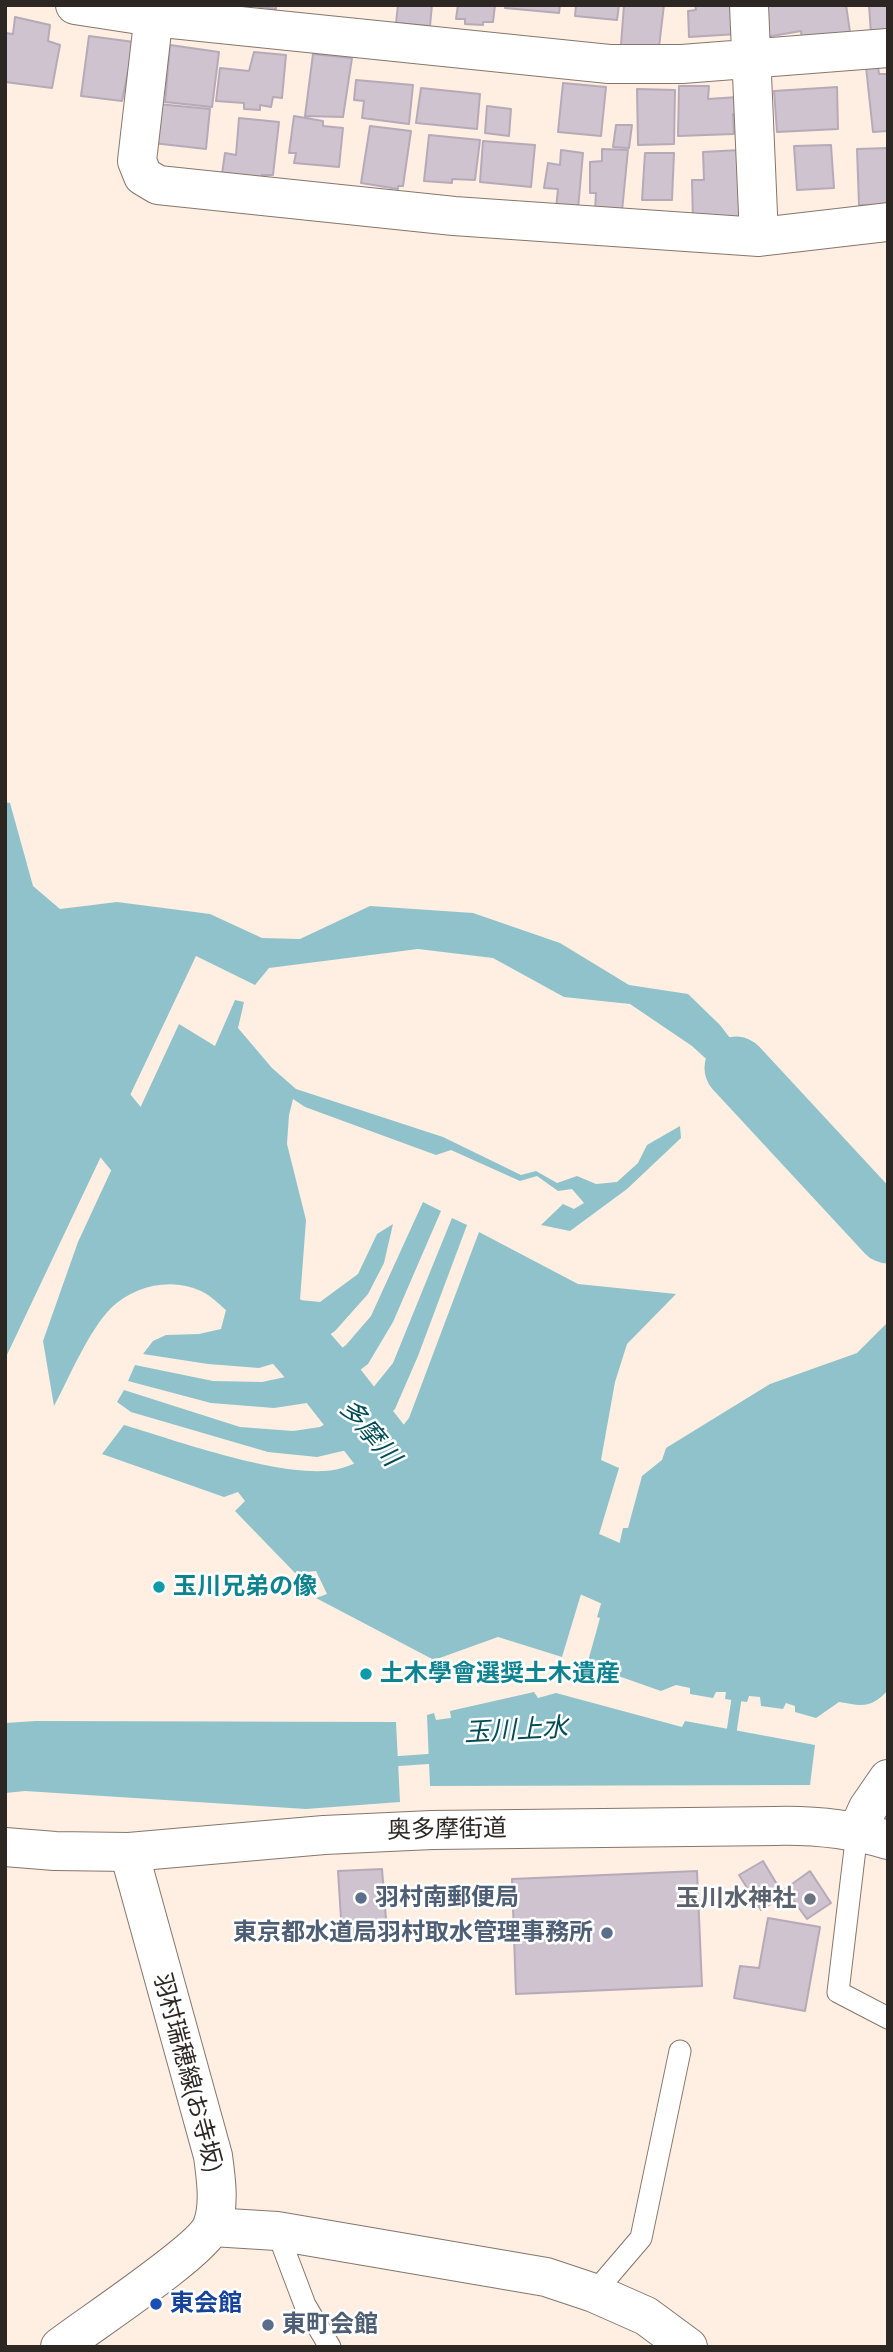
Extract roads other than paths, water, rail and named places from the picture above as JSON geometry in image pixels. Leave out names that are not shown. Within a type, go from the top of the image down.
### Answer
[{"type":"street","points":[[75,5],[154,11],[609,64],[682,64],[888,48]]},
{"type":"street","points":[[749,5],[759,237]]},
{"type":"street","points":[[154,11],[137,161],[143,176],[158,185],[454,216],[759,237],[888,222]]},
{"type":"street","points":[[872,1836],[868,1808],[888,1779]]},
{"type":"street","name":"奥多摩街道","points":[[5,1847],[130,1852],[324,1835],[432,1830],[809,1825],[872,1836]]},
{"type":"street","name":"羽村瑞穂線(お寺坂)","points":[[130,1852],[213,2156],[217,2187],[212,2227]]},
{"type":"street","points":[[73,2342],[191,2251],[212,2227],[277,2231],[546,2277],[594,2293],[646,2316],[688,2347]]},
{"type":"lane","points":[[872,1836],[838,1992],[888,2018]]},
{"type":"lane","points":[[594,2293],[641,2238],[680,2051]]},
{"type":"lane","points":[[277,2231],[304,2305],[330,2347]]},
{"type":"water","points":[[5,802],[10,803],[33,886],[60,909],[117,902],[210,914],[262,938],[300,939],[370,906],[473,913],[560,943],[629,985],[688,994],[720,1025],[746,1059],[725,1076],[692,1046],[630,1004],[564,997],[493,958],[418,949],[269,968],[255,985],[196,956],[5,1359]]},
{"type":"water","points":[[235,1000],[244,1002],[238,1028],[272,1068],[296,1089],[443,1137],[521,1175],[536,1171],[557,1183],[577,1176],[596,1184],[617,1182],[638,1163],[647,1145],[680,1126],[681,1138],[627,1189],[570,1231],[541,1225],[563,1204],[574,1209],[584,1203],[572,1189],[558,1191],[537,1176],[520,1181],[451,1150],[436,1155],[305,1107],[293,1099],[287,1144],[306,1220],[300,1300],[320,1302],[358,1274],[377,1234],[393,1224],[384,1263],[368,1294],[335,1331],[299,1356],[259,1368],[208,1364],[143,1354],[153,1341],[166,1335],[199,1334],[221,1329],[226,1310],[208,1295],[189,1287],[165,1284],[142,1289],[120,1300],[103,1317],[87,1341],[54,1406],[43,1341],[78,1242],[179,1024],[215,1046]]},
{"type":"water","points":[[423,1202],[441,1211],[393,1322],[368,1364],[320,1401],[274,1408],[211,1403],[128,1381],[135,1365],[213,1381],[262,1382],[309,1372],[346,1345],[371,1316]]},
{"type":"water","points":[[452,1218],[467,1225],[418,1356],[395,1409],[367,1437],[347,1450],[317,1457],[268,1452],[131,1412],[117,1402],[124,1390],[240,1427],[293,1431],[320,1427],[346,1412],[372,1389],[393,1363]]},
{"type":"water","points":[[479,1232],[578,1284],[676,1294],[627,1344],[615,1382],[601,1460],[619,1468],[562,1657],[498,1637],[434,1660],[316,1598],[327,1594],[316,1571],[295,1573],[235,1511],[245,1501],[238,1492],[224,1497],[102,1454],[124,1425],[234,1458],[294,1470],[321,1471],[342,1468],[363,1460],[388,1442],[409,1418]]},
{"type":"water","points":[[888,1322],[888,1690],[866,1705],[839,1702],[816,1718],[795,1712],[795,1706],[786,1703],[783,1709],[761,1706],[760,1697],[749,1696],[747,1702],[725,1699],[726,1692],[716,1692],[713,1698],[690,1694],[690,1688],[676,1685],[661,1691],[587,1665],[600,1618],[597,1617],[604,1594],[608,1594],[621,1552],[618,1550],[623,1528],[628,1528],[642,1476],[662,1460],[666,1448],[770,1384],[857,1353]]},
{"type":"water","points":[[534,1692],[538,1698],[556,1693],[682,1727],[685,1721],[815,1745],[810,1785],[430,1786],[427,1715],[434,1713],[436,1720],[451,1718],[450,1711]]},
{"type":"water","points":[[396,1722],[400,1802],[306,1809],[25,1791],[5,1793],[5,1723]]},
{"type":"waterway","name":"多摩川","points":[[5,991],[181,1206]]},
{"type":"waterway","points":[[736,1068],[888,1232]]},
{"type":"waterway","name":"多摩川","points":[[247,1286],[328,1379],[400,1471],[448,1502],[642,1587],[696,1572]]},
{"type":"waterway","name":"玉川上水","points":[[730,1742],[738,1689]]},
{"type":"waterway","name":"玉川上水","points":[[385,1762],[442,1758]]},
{"type":"place","name":"玉川兄弟の像","points":[[159,1587]]},
{"type":"place","name":"土木學會選奨土木遺産","points":[[366,1674]]},
{"type":"place","name":"羽村南郵便局","points":[[361,1898]]},
{"type":"place","name":"玉川水神社","points":[[810,1899]]},
{"type":"place","name":"東京都水道局羽村取水管理事務所","points":[[607,1933]]},
{"type":"place","name":"東会館","points":[[156,2304]]},
{"type":"place","name":"東町会館","points":[[268,2325]]}]
